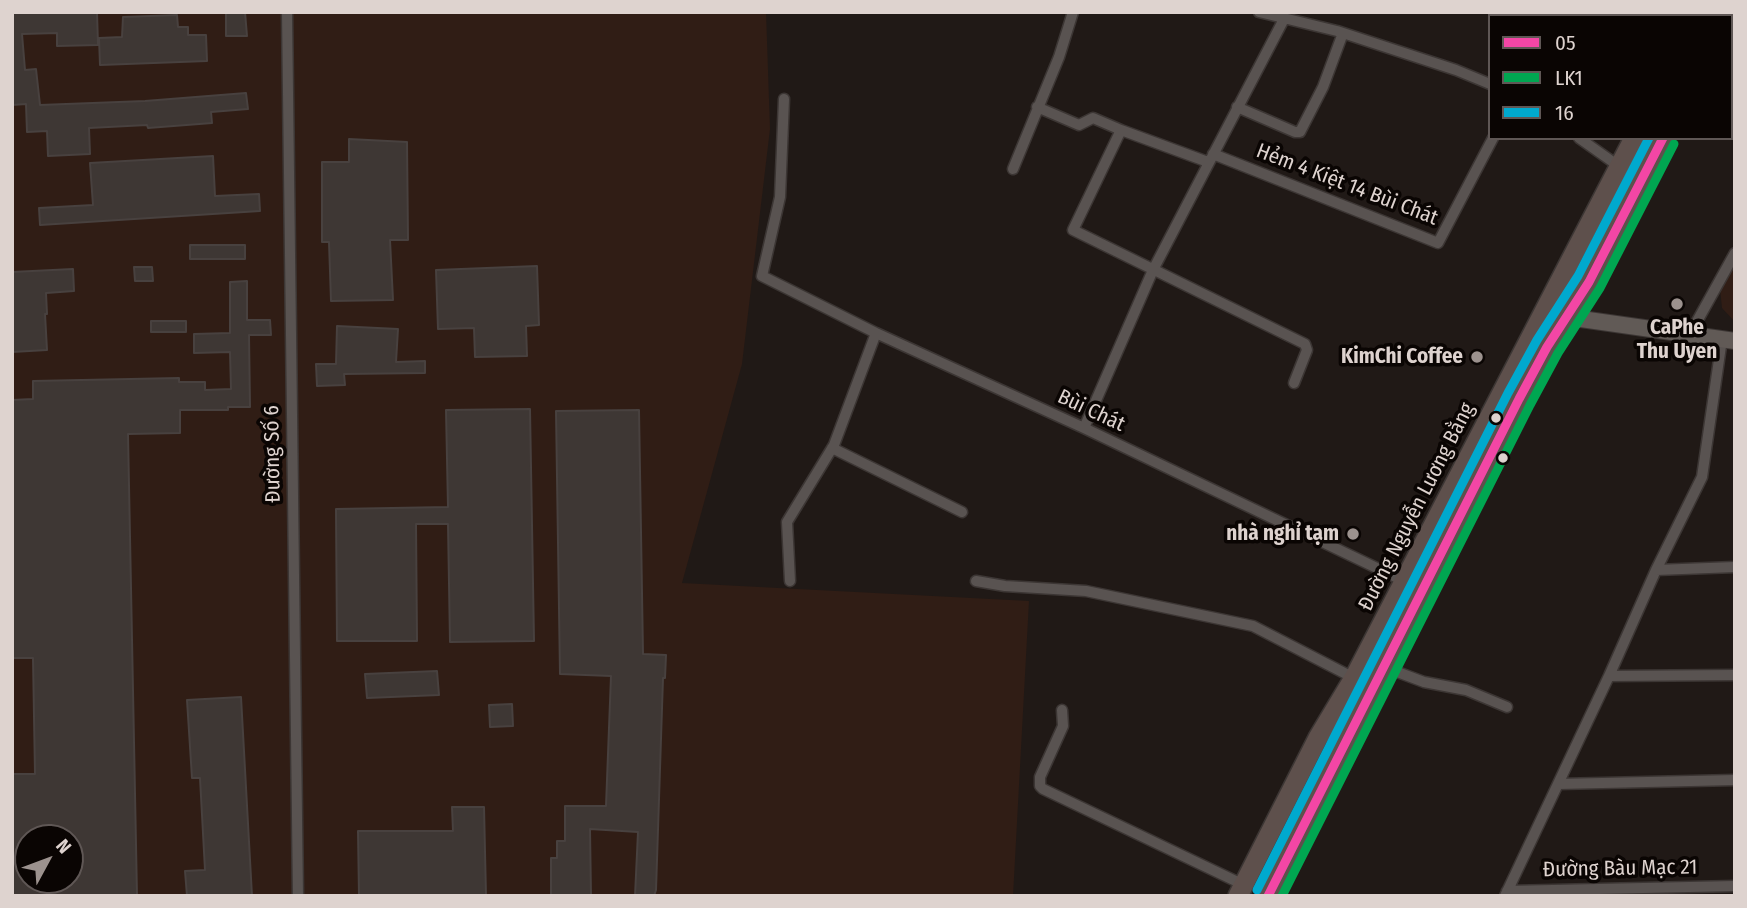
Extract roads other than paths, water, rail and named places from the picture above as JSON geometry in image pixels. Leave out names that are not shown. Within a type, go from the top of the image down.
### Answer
[{"type":"highway","name":"Đường Nguyễn Lương Bằng","points":[[1241,890],[1318,738],[1354,678],[1633,140]]},
{"type":"highway","name":"Đường Nguyễn Lương Bằng","points":[[1268,896],[1519,399],[1547,348],[1589,282],[1662,140]]},
{"type":"street","name":"Đường Số 6","points":[[287,12],[298,896]]},
{"type":"street","points":[[1013,169],[1059,57],[1073,12]]},
{"type":"street","points":[[1259,12],[1342,33],[1488,83]]},
{"type":"street","points":[[1084,428],[1153,270],[1284,19]]},
{"type":"street","points":[[1237,107],[1300,132],[1323,87],[1342,33]]},
{"type":"street","name":"Bùi Chát","points":[[784,99],[780,197],[762,276],[876,333],[1084,428],[1404,581]]},
{"type":"street","points":[[1037,107],[1079,125],[1093,118],[1121,130],[1211,158]]},
{"type":"street","points":[[1121,130],[1073,230],[1306,344],[1307,350],[1294,383]]},
{"type":"street","name":"Hẻm 4 Kiệt 14 Bùi Chát","points":[[1211,158],[1437,243],[1492,140]]},
{"type":"street","points":[[1582,140],[1620,167]]},
{"type":"street","points":[[1690,334],[1735,253]]},
{"type":"street","points":[[1506,893],[1702,477],[1729,340],[1567,317],[1545,308]]},
{"type":"street","points":[[790,581],[787,522],[832,448],[876,333]]},
{"type":"street","points":[[832,448],[962,512]]},
{"type":"street","points":[[1656,570],[1735,567]]},
{"type":"street","points":[[975,581],[1005,586],[1086,591],[1253,626],[1354,678]]},
{"type":"street","points":[[1384,667],[1424,682],[1466,690],[1507,707]]},
{"type":"street","points":[[1609,676],[1735,675]]},
{"type":"street","points":[[1062,710],[1063,726],[1040,777],[1040,786],[1241,890]]},
{"type":"street","points":[[1558,783],[1735,780]]},
{"type":"street","name":"Đường Bàu Mạc 21","points":[[1506,893],[1735,886]]},
{"type":"place","name":"CaPhe Thu Uyen","points":[[1677,304]]},
{"type":"place","name":"KimChi Coffee","points":[[1477,357]]},
{"type":"place","name":"nhà nghỉ tạm","points":[[1353,534]]}]
